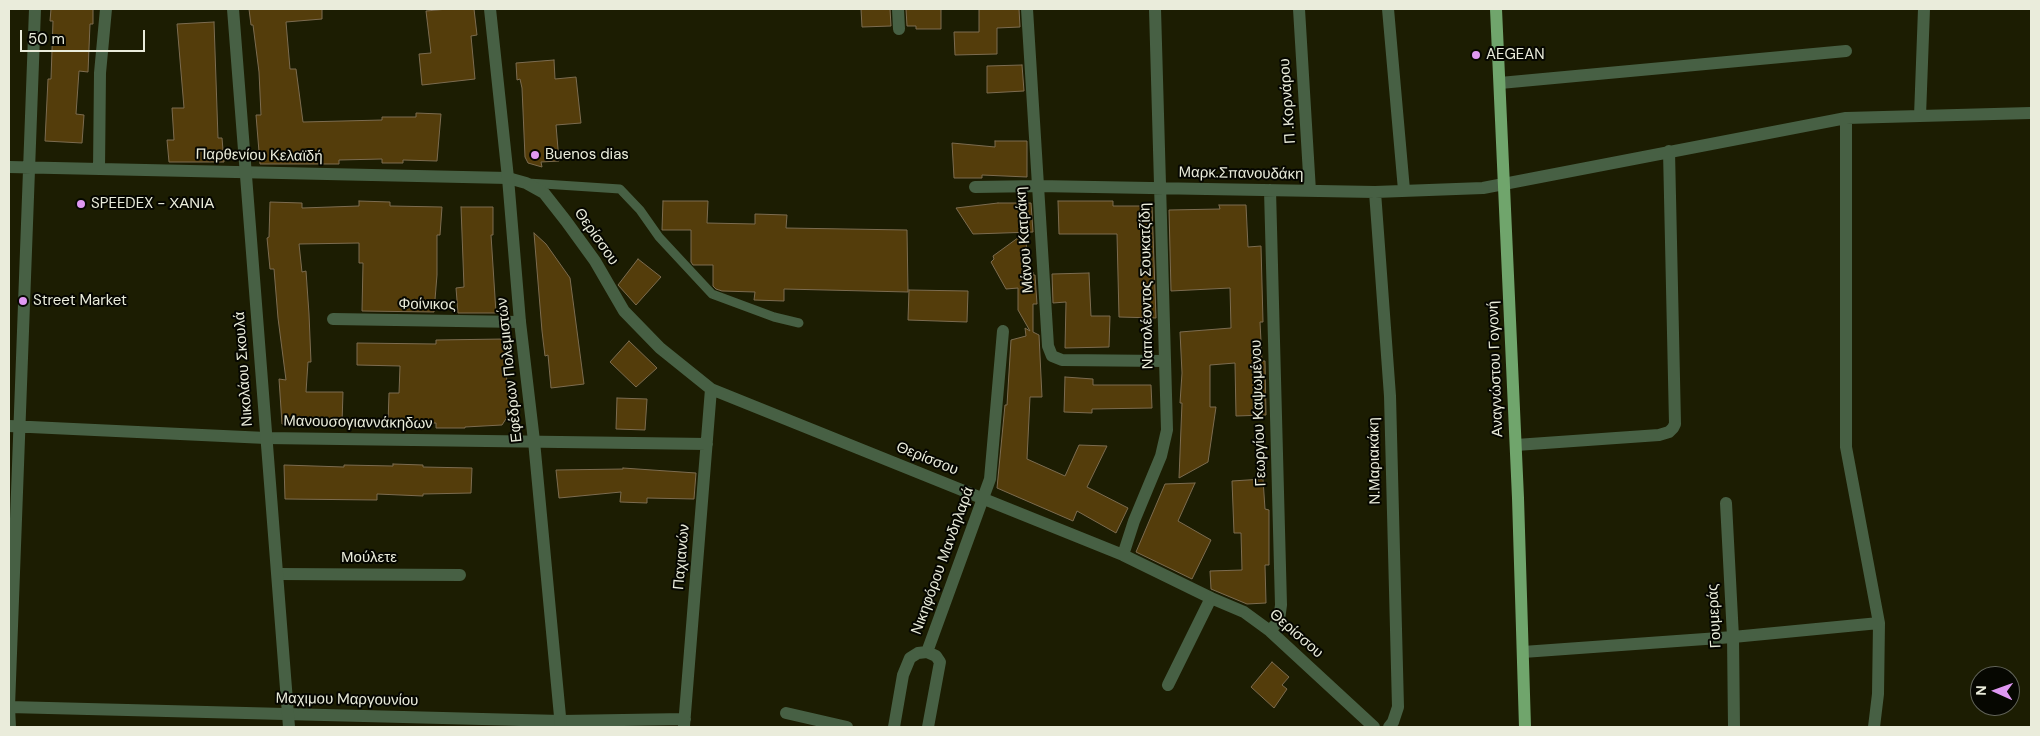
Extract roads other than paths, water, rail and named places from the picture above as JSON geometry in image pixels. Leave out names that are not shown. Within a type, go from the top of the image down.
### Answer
[{"type":"main road","name":"Αναγνώστου Γογονή","points":[[1496,9],[1516,445],[1525,727]]},
{"type":"street","points":[[10,727],[14,426],[30,168],[36,9]]},
{"type":"street","points":[[99,169],[100,73],[106,9]]},
{"type":"street","name":"Νικολάου Σκουλά","points":[[233,9],[288,721]]},
{"type":"street","name":"Εφέδρων Πολεμιστών","points":[[490,9],[561,724]]},
{"type":"street","points":[[898,9],[899,29]]},
{"type":"street","name":"Μάνου Κατράκη","points":[[1027,9],[1048,346],[1052,356],[1062,360],[1164,361]]},
{"type":"street","name":"Ναπολέοντος Σουκατζίδη","points":[[1124,555],[1134,521],[1161,456],[1167,430],[1156,9]]},
{"type":"street","name":"Π .Κορνάρου","points":[[1299,9],[1310,191]]},
{"type":"street","points":[[1388,9],[1404,190]]},
{"type":"street","points":[[1920,116],[1924,9]]},
{"type":"street","points":[[1500,82],[1846,51]]},
{"type":"street","name":"Μαρκ.Σπανουδάκη","points":[[976,187],[1038,186],[1375,192],[1483,188],[1505,182],[1846,118],[2031,113]]},
{"type":"street","points":[[1846,118],[1846,447],[1879,623],[1878,694],[1874,727]]},
{"type":"street","points":[[1516,445],[1660,435],[1669,432],[1673,428],[1669,151]]},
{"type":"street","name":"Παρθενίου Κελαϊδή","points":[[9,167],[508,178]]},
{"type":"street","name":"Θερίσσου","points":[[508,178],[526,183],[544,194],[595,261],[624,311],[660,348],[711,389],[1124,555],[1211,598],[1244,612],[1270,631],[1374,727]]},
{"type":"street","name":"Γεωργίου Καψωμένου","points":[[1270,190],[1281,605],[1278,620],[1270,631]]},
{"type":"street","name":"Ν.Μαριακάκη","points":[[1375,192],[1390,396],[1398,707],[1394,722],[1389,727]]},
{"type":"street","name":"Φοίνικος","points":[[333,320],[520,322]]},
{"type":"street","name":"Νικηφόρου Μανδηλαρά","points":[[927,652],[984,500],[990,479],[1003,331]]},
{"type":"street","name":"Παχιανών","points":[[685,723],[711,389]]},
{"type":"street","name":"Μανουσογιαννάκηδων","points":[[14,426],[266,438],[707,444]]},
{"type":"street","name":"Γουμεράς","points":[[1726,503],[1733,637],[1734,727]]},
{"type":"street","name":"Μούλετε","points":[[278,574],[460,575]]},
{"type":"street","points":[[1168,685],[1211,598]]},
{"type":"street","points":[[1523,652],[1733,637],[1879,623]]},
{"type":"street","points":[[894,727],[904,675],[910,658],[918,653],[927,652],[936,656],[940,662],[928,727]]},
{"type":"street","name":"Μαχιμου Mαργουνίου","points":[[9,707],[288,721],[561,724],[685,723]]},
{"type":"street","points":[[786,713],[847,727]]},
{"type":"lane","points":[[526,183],[620,189],[640,210],[659,237],[712,294],[774,317],[799,324]]},
{"type":"place","name":"AEGEAN","points":[[1476,55]]},
{"type":"place","name":"Buenos dias","points":[[535,155]]},
{"type":"place","name":"SPEEDEX - ΧΑΝΙΑ","points":[[81,204]]},
{"type":"place","name":"Street Market","points":[[23,301]]}]
